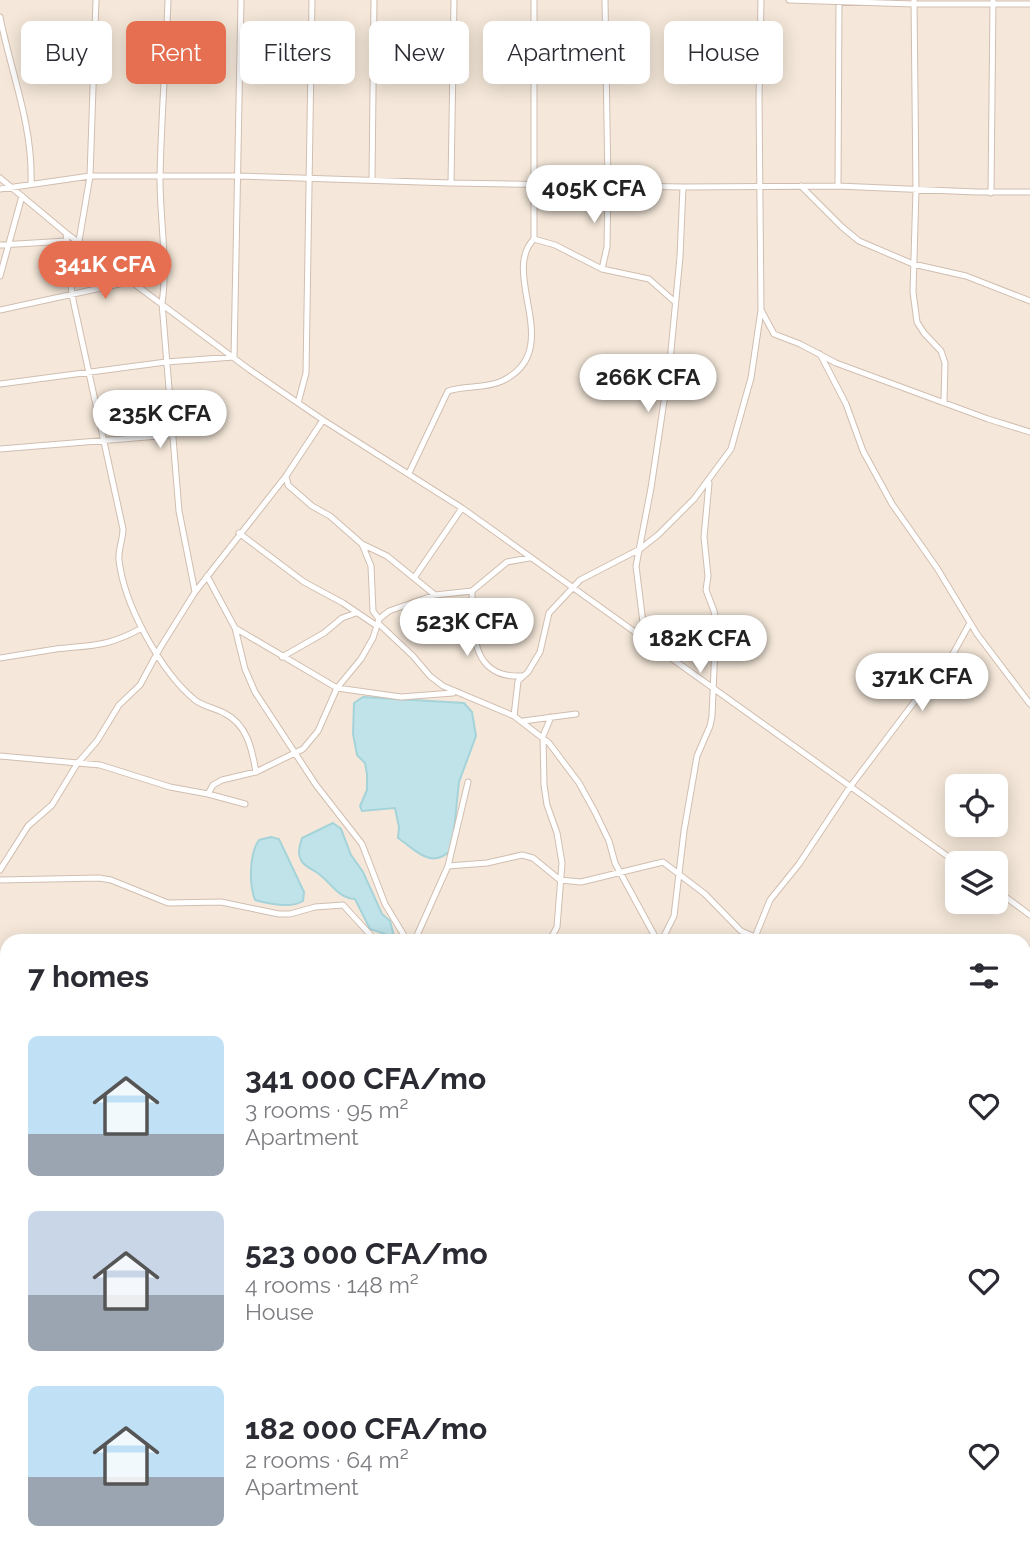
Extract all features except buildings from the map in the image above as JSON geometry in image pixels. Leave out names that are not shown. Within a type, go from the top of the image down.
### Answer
[{"type":"street","points":[[79,241],[90,176],[96,0]]},
{"type":"street","points":[[168,0],[160,177],[165,276],[162,303],[179,511],[195,592]]},
{"type":"street","points":[[234,357],[241,0]]},
{"type":"street","points":[[298,403],[306,373],[312,0]]},
{"type":"street","points":[[372,180],[374,0]]},
{"type":"street","points":[[451,183],[454,0]]},
{"type":"street","points":[[409,473],[448,391],[501,382],[521,369],[530,347],[531,317],[526,295],[524,260],[526,249],[534,239],[534,0]]},
{"type":"street","points":[[603,269],[607,247],[608,184],[605,0]]},
{"type":"street","points":[[514,716],[516,688],[540,652],[549,613],[573,587],[588,576],[640,549],[675,520],[723,462],[735,438],[751,378],[761,310],[761,0]]},
{"type":"street","points":[[789,0],[1030,4]]},
{"type":"street","points":[[838,186],[839,1]]},
{"type":"street","points":[[914,2],[914,310],[924,333],[941,351],[944,363],[944,402]]},
{"type":"street","points":[[990,193],[993,2]]},
{"type":"street","points":[[0,17],[30,138],[31,183]]},
{"type":"street","points":[[0,62],[9,62]]},
{"type":"street","points":[[0,189],[90,176],[238,176],[451,183],[683,187],[838,186],[990,193],[1030,192]]},
{"type":"street","points":[[0,178],[66,233],[298,403],[462,508],[945,855]]},
{"type":"street","points":[[801,186],[842,228],[859,241],[913,264],[966,276],[1030,301]]},
{"type":"street","points":[[645,639],[636,573],[652,488],[670,361],[683,187]]},
{"type":"street","points":[[0,276],[4,245],[22,196]]},
{"type":"street","points":[[66,233],[72,295],[123,529],[119,548],[121,568],[142,628],[166,670],[195,700],[223,712],[240,724],[251,746],[256,772]]},
{"type":"street","points":[[534,239],[555,245],[603,269],[649,279],[675,302]]},
{"type":"street","points":[[4,245],[67,241]]},
{"type":"street","points":[[0,310],[133,281]]},
{"type":"street","points":[[761,310],[774,334],[836,363],[1030,432]]},
{"type":"street","points":[[820,354],[835,380],[875,475],[970,623],[1030,704]]},
{"type":"street","points":[[0,384],[166,362],[234,357]]},
{"type":"street","points":[[0,870],[27,826],[52,805],[119,705],[140,685],[195,592],[286,476],[323,420]]},
{"type":"street","points":[[0,449],[171,435]]},
{"type":"street","points":[[286,476],[288,485],[312,506],[330,516],[362,544],[387,556],[435,594]]},
{"type":"street","points":[[664,934],[674,916],[684,831],[697,756],[710,726],[716,616],[706,590],[708,576],[704,537],[709,480]]},
{"type":"street","points":[[414,578],[462,508]]},
{"type":"street","points":[[239,533],[304,582],[378,623],[430,676],[456,692],[514,716],[543,736],[586,796],[606,832],[620,871],[655,934]]},
{"type":"street","points":[[362,544],[371,566],[372,604],[378,623]]},
{"type":"street","points":[[208,793],[213,785],[222,780],[256,772],[303,749],[318,731],[337,688],[361,659],[378,623],[396,608],[435,594],[471,591],[507,562],[529,558]]},
{"type":"street","points":[[207,576],[236,628],[255,692],[316,785],[362,844],[377,887],[403,934]]},
{"type":"street","points":[[471,591],[475,648],[497,672],[522,676]]},
{"type":"street","points":[[282,657],[324,633],[342,618],[356,613]]},
{"type":"street","points":[[756,934],[770,900],[799,864],[850,788],[915,701],[944,670],[970,623]]},
{"type":"street","points":[[0,658],[93,647],[142,628]]},
{"type":"street","points":[[236,628],[337,688],[401,697],[456,692]]},
{"type":"street","points":[[523,721],[576,714]]},
{"type":"street","points":[[551,717],[543,736],[544,785],[562,863],[557,928],[553,934]]},
{"type":"street","points":[[0,757],[100,765],[170,787],[208,793],[245,804]]},
{"type":"street","points":[[418,934],[449,866],[468,782]]},
{"type":"street","points":[[449,866],[487,863],[522,855],[533,858],[560,880],[587,881],[663,862],[705,894],[741,931],[748,934]]},
{"type":"street","points":[[0,880],[99,878],[111,880],[168,903],[221,902],[279,914],[343,905],[370,934]]},
{"type":"street","points":[[1008,899],[1030,915]]},
{"type":"shaded area","points":[[0,0],[1030,0],[1030,934],[0,934]]},
{"type":"water","points":[[363,697],[464,703],[472,712],[476,736],[459,782],[452,849],[444,855],[437,858],[423,856],[398,838],[395,808],[362,811],[360,806],[367,790],[367,774],[365,763],[357,755],[353,734],[354,703]]},
{"type":"water","points":[[333,823],[341,829],[351,855],[363,872],[382,914],[390,921],[393,934],[370,929],[355,899],[339,893],[304,864],[299,852],[302,838]]},
{"type":"water","points":[[271,837],[279,839],[304,892],[303,901],[292,905],[279,905],[255,900],[251,878],[253,853],[259,840]]}]
